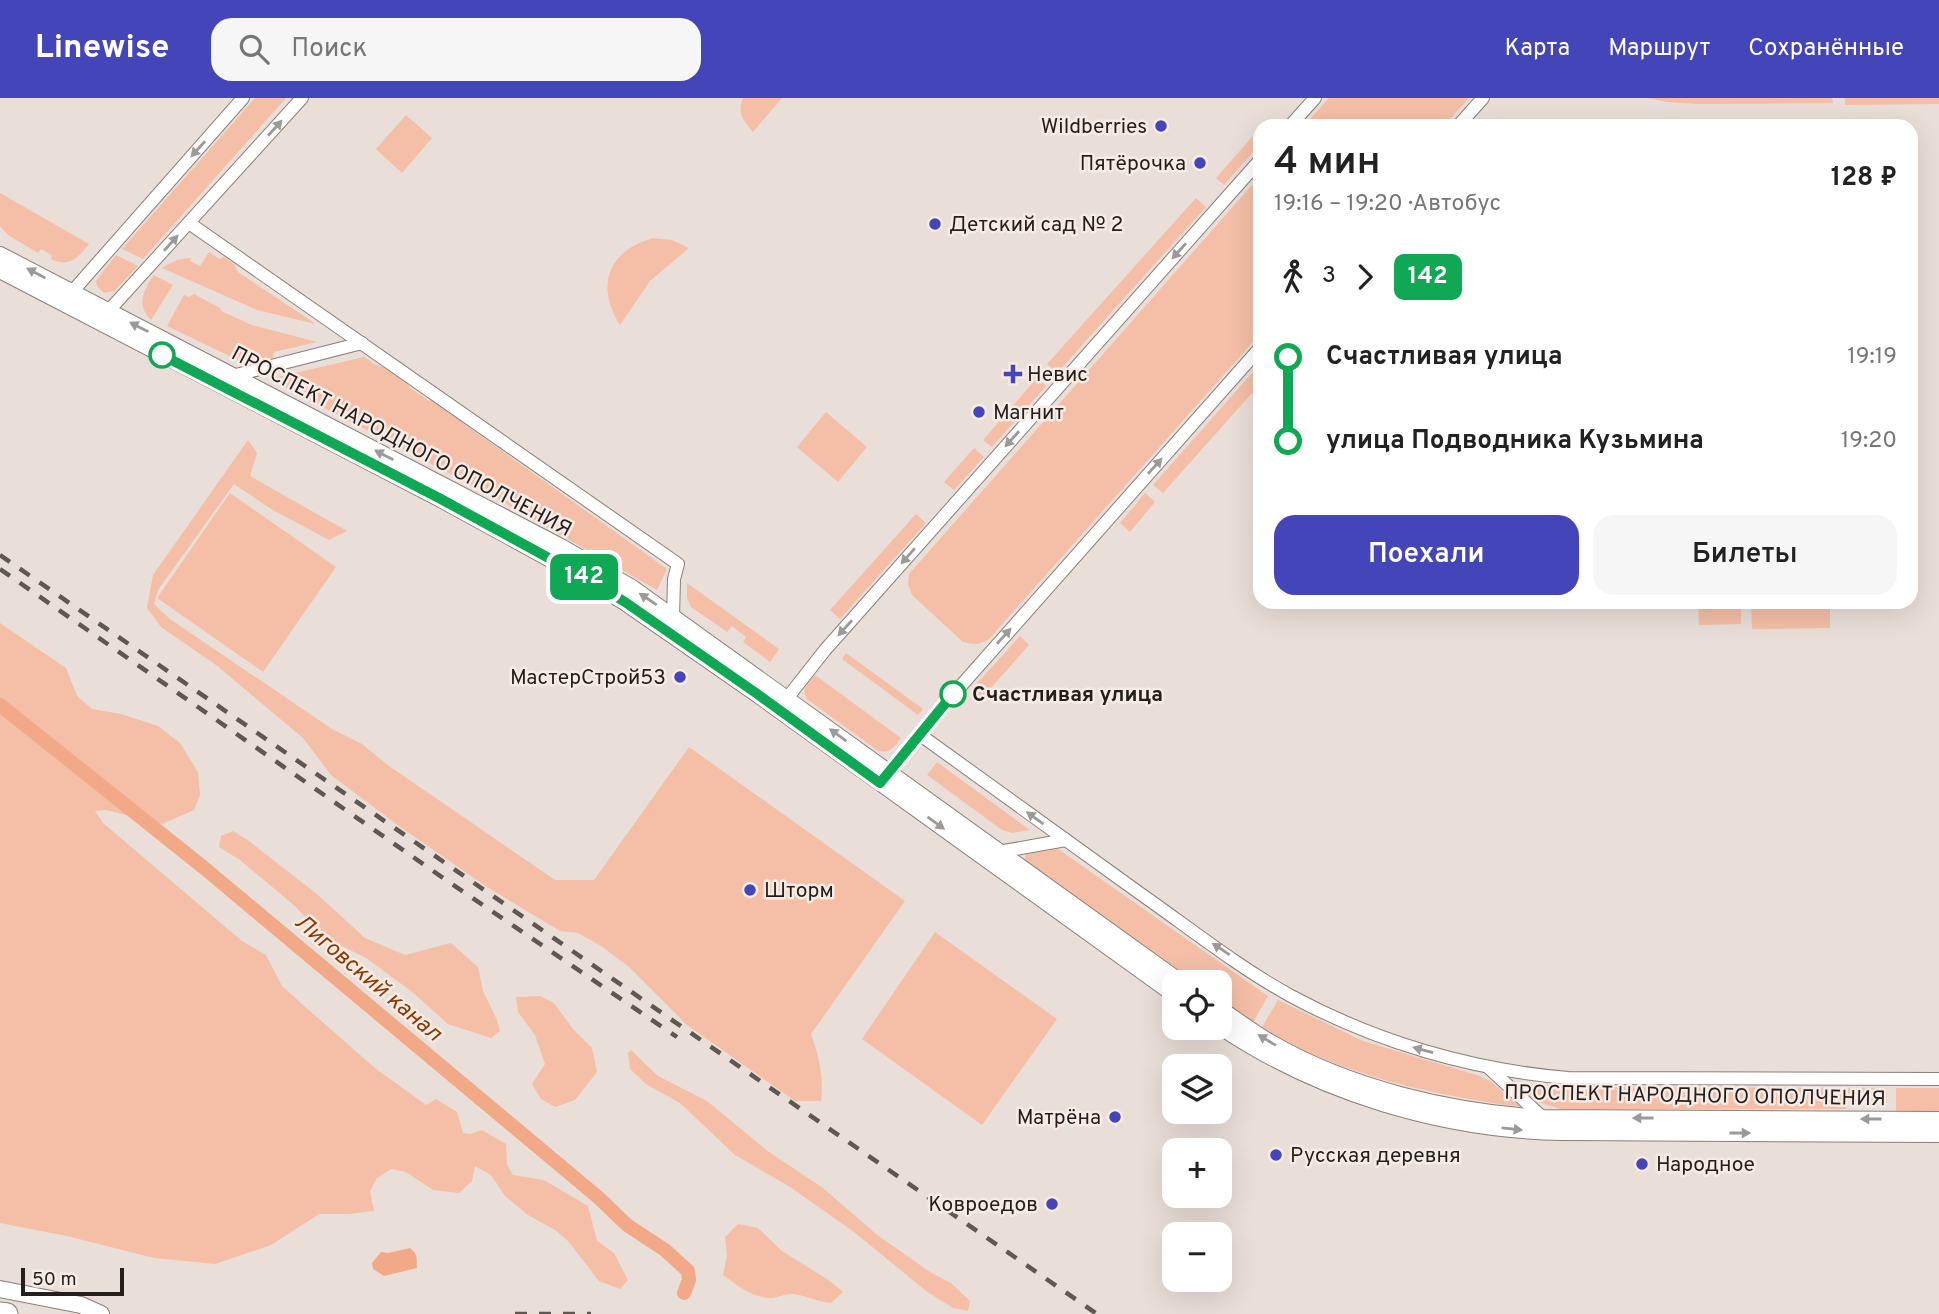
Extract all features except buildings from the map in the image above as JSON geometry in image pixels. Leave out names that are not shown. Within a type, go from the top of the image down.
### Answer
[{"type":"highway","points":[[0,1313],[8,1314]]},
{"type":"main road","name":"ПРОСПЕКТ НАРОДНОГО ОПОЛЧЕНИЯ","points":[[0,255],[103,317],[552,558],[783,704]]},
{"type":"main road","name":"ПРОСПЕКТ НАРОДНОГО ОПОЛЧЕНИЯ","points":[[0,270],[71,299]]},
{"type":"main road","name":"ПРОСПЕКТ НАРОДНОГО ОПОЛЧЕНИЯ","points":[[103,317],[232,376],[559,546],[632,588],[783,704],[1162,985]]},
{"type":"main road","name":"ПРОСПЕКТ НАРОДНОГО ОПОЛЧЕНИЯ","points":[[884,778],[998,852],[1163,970]]},
{"type":"main road","name":"ПРОСПЕКТ НАРОДНОГО ОПОЛЧЕНИЯ","points":[[1232,1016],[1289,1052],[1364,1083],[1458,1107],[1500,1114],[1543,1118],[1939,1120]]},
{"type":"main road","name":"ПРОСПЕКТ НАРОДНОГО ОПОЛЧЕНИЯ","points":[[1232,1034],[1271,1058],[1342,1089],[1432,1115],[1511,1130],[1939,1134]]},
{"type":"main road","points":[[0,1289],[81,1305],[101,1314]]},
{"type":"street","points":[[71,299],[243,98]]},
{"type":"street","points":[[103,317],[302,98]]},
{"type":"street","points":[[1296,119],[1315,98]]},
{"type":"street","points":[[1464,119],[1483,98]]},
{"type":"street","points":[[783,704],[831,643],[1253,168]]},
{"type":"street","points":[[190,223],[678,564],[674,579],[673,617]]},
{"type":"street","points":[[232,376],[362,344]]},
{"type":"street","points":[[884,778],[919,734],[1253,356]]},
{"type":"street","points":[[919,734],[1208,941],[1293,997],[1368,1032],[1413,1048],[1489,1068],[1568,1078],[1939,1079]]},
{"type":"street","points":[[998,852],[1066,840]]},
{"type":"street","points":[[1489,1068],[1543,1118]]},
{"type":"shaded area","points":[[255,98],[286,98],[143,259],[122,249]]},
{"type":"shaded area","points":[[743,98],[782,98],[753,132],[742,116]]},
{"type":"shaded area","points":[[1329,98],[1469,98],[1450,119],[1310,119]]},
{"type":"shaded area","points":[[1647,98],[1832,98],[1833,103],[1696,104]]},
{"type":"shaded area","points":[[1845,98],[1939,98],[1939,104],[1845,105]]},
{"type":"shaded area","points":[[406,115],[432,138],[402,173],[376,149]]},
{"type":"shaded area","points":[[1253,136],[1253,152],[1224,185],[1216,178]]},
{"type":"shaded area","points":[[1253,184],[1253,342],[989,639],[977,644],[963,642],[912,595],[908,584],[909,574]]},
{"type":"shaded area","points":[[0,193],[89,244],[68,262],[57,262],[51,259],[52,255],[41,249],[38,253],[8,235],[0,226]]},
{"type":"shaded area","points":[[1196,198],[1206,207],[1057,373],[1047,364]]},
{"type":"shaded area","points":[[653,238],[672,240],[689,248],[650,281],[620,325],[608,296],[610,271],[625,251]]},
{"type":"shaded area","points":[[209,252],[219,259],[224,257],[234,264],[238,272],[316,324],[257,310],[162,268],[187,258],[200,266]]},
{"type":"shaded area","points":[[116,255],[138,266],[114,291],[104,293],[96,281]]},
{"type":"shaded area","points":[[154,275],[173,285],[151,320],[142,303]]},
{"type":"shaded area","points":[[194,294],[221,311],[252,325],[317,342],[274,352],[273,358],[238,360],[167,326],[184,295],[189,297]]},
{"type":"shaded area","points":[[364,357],[376,365],[400,371],[409,387],[429,401],[438,397],[463,418],[463,423],[667,569],[657,590],[496,498],[269,379]]},
{"type":"shaded area","points":[[1253,372],[1253,392],[1163,493],[1153,485]]},
{"type":"shaded area","points":[[1037,378],[1046,386],[992,447],[983,440]]},
{"type":"shaded area","points":[[826,412],[867,447],[838,482],[797,447]]},
{"type":"shaded area","points":[[248,440],[257,453],[250,476],[347,531],[329,540],[271,509],[234,484],[158,590],[154,604],[170,619],[332,729],[362,744],[389,766],[555,880],[594,880],[689,747],[905,901],[811,1034],[820,1067],[821,1101],[795,1101],[687,1025],[628,966],[601,946],[578,933],[560,931],[487,887],[399,826],[331,775],[303,738],[216,665],[161,627],[147,608],[153,575]]},
{"type":"shaded area","points":[[974,448],[984,457],[954,490],[944,482]]},
{"type":"shaded area","points":[[230,493],[336,567],[263,672],[157,598]]},
{"type":"shaded area","points":[[1145,493],[1155,502],[1130,532],[1120,523]]},
{"type":"shaded area","points":[[916,514],[926,523],[840,619],[830,610]]},
{"type":"shaded area","points":[[687,583],[779,649],[770,662],[743,642],[746,637],[732,626],[727,632],[691,607],[687,598]]},
{"type":"shaded area","points":[[1698,609],[1741,609],[1741,624],[1699,625]]},
{"type":"shaded area","points":[[1751,609],[1830,609],[1830,628],[1752,629]]},
{"type":"shaded area","points":[[0,623],[66,668],[77,696],[92,709],[121,714],[158,726],[180,743],[198,772],[200,795],[194,810],[162,824],[106,810],[95,811],[103,823],[242,941],[266,955],[282,986],[375,1068],[426,1105],[436,1099],[457,1112],[463,1133],[482,1130],[506,1144],[507,1165],[513,1175],[544,1180],[588,1206],[597,1241],[614,1253],[628,1280],[620,1289],[599,1281],[568,1241],[555,1230],[528,1215],[505,1196],[491,1175],[475,1166],[472,1181],[459,1193],[433,1190],[406,1172],[391,1169],[377,1178],[370,1191],[374,1211],[319,1214],[271,1245],[215,1264],[154,1258],[67,1236],[0,1223]]},
{"type":"shaded area","points":[[1020,636],[1029,645],[981,699],[971,690]]},
{"type":"shaded area","points":[[846,653],[923,709],[918,715],[842,659]]},
{"type":"shaded area","points":[[815,675],[901,738],[894,747],[885,752],[877,750],[807,699],[805,689]]},
{"type":"shaded area","points":[[937,762],[1030,830],[1012,833],[1002,830],[927,775]]},
{"type":"shaded area","points":[[233,831],[318,895],[365,938],[405,955],[451,943],[478,967],[483,991],[500,1031],[491,1038],[448,1024],[411,991],[366,958],[322,936],[295,906],[240,860],[219,847],[221,836]]},
{"type":"shaded area","points":[[1058,849],[1231,970],[1179,970],[1024,861],[1026,854]]},
{"type":"shaded area","points":[[935,932],[1057,1019],[982,1125],[862,1039]]},
{"type":"shaded area","points":[[1232,971],[1268,996],[1253,1022],[1232,1007]]},
{"type":"shaded area","points":[[540,996],[554,1003],[573,1029],[592,1048],[597,1072],[575,1100],[555,1107],[541,1099],[532,1084],[545,1064],[535,1035],[518,1012],[516,997]]},
{"type":"shaded area","points":[[1278,1000],[1363,1041],[1480,1076],[1521,1107],[1420,1089],[1323,1058],[1262,1027]]},
{"type":"shaded area","points":[[631,1050],[658,1076],[707,1101],[769,1152],[823,1188],[876,1234],[930,1272],[951,1283],[970,1301],[968,1311],[953,1308],[926,1291],[854,1232],[790,1187],[735,1155],[680,1103],[646,1084],[630,1069],[628,1053]]},
{"type":"shaded area","points":[[1521,1083],[1567,1087],[1887,1088],[1887,1103],[1846,1100],[1846,1109],[1560,1109],[1535,1101],[1519,1087]]},
{"type":"shaded area","points":[[1896,1088],[1939,1088],[1939,1112],[1896,1112]]},
{"type":"shaded area","points":[[738,1224],[758,1228],[782,1251],[843,1292],[831,1303],[795,1294],[765,1297],[740,1287],[723,1275],[727,1255],[725,1237]]},
{"type":"shaded area","points":[[410,1248],[416,1255],[417,1268],[384,1276],[373,1269],[372,1263],[381,1252]]},
{"type":"waterway","name":"Лиговский канал","points":[[0,705],[203,867],[599,1198],[627,1225],[665,1250],[688,1271],[689,1280],[684,1293]]},
{"type":"railway","points":[[0,555],[1097,1314]]},
{"type":"railway","points":[[0,569],[446,880],[677,1037]]},
{"type":"railway","points":[[515,1314],[591,1314]]},
{"type":"bus line","name":"142","points":[[162,355],[439,498],[589,580],[756,693],[880,783],[953,694]]},
{"type":"place","name":"Wildberries","points":[[1161,126]]},
{"type":"place","name":"Пятёрочка","points":[[1200,163]]},
{"type":"place","name":"Детский сад № 2","points":[[935,224]]},
{"type":"place","name":"Невис","points":[[1013,374]]},
{"type":"place","name":"Магнит","points":[[979,412]]},
{"type":"place","name":"МастерСтрой53","points":[[680,677]]},
{"type":"place","name":"Счастливая улица","points":[[953,694]]},
{"type":"place","name":"Шторм","points":[[750,890]]},
{"type":"place","name":"Матрёна","points":[[1115,1117]]},
{"type":"place","name":"Русская деревня","points":[[1276,1155]]},
{"type":"place","name":"Народное","points":[[1642,1164]]},
{"type":"place","name":"Ковроедов","points":[[1052,1204]]}]
